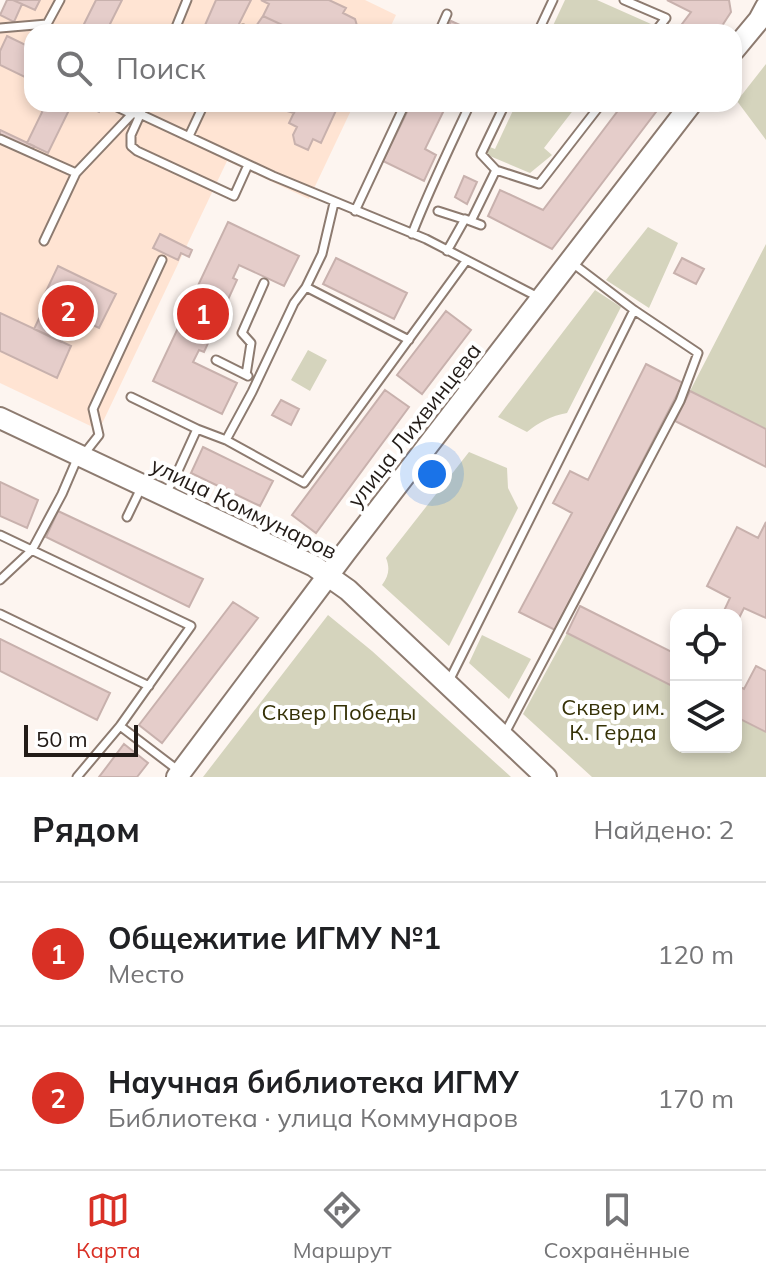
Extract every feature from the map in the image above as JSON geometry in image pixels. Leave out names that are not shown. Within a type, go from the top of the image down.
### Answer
[{"type":"street","points":[[742,40],[766,7]]},
{"type":"street","name":"улица Лихвинцева","points":[[179,774],[685,112]]},
{"type":"street","name":"улица Коммунаров","points":[[0,418],[314,566],[348,590],[546,777]]},
{"type":"lane","points":[[47,24],[60,0]]},
{"type":"lane","points":[[177,24],[187,0]]},
{"type":"lane","points":[[542,24],[553,0]]},
{"type":"lane","points":[[624,0],[666,18],[661,24]]},
{"type":"lane","points":[[443,24],[447,14]]},
{"type":"lane","points":[[0,28],[24,26]]},
{"type":"lane","points":[[131,112],[334,203],[412,234],[542,299]]},
{"type":"lane","points":[[189,136],[200,112]]},
{"type":"lane","points":[[355,211],[401,112]]},
{"type":"lane","points":[[412,234],[466,112]]},
{"type":"lane","points":[[501,112],[481,154],[496,170],[539,184],[595,112]]},
{"type":"lane","points":[[136,114],[131,146],[234,196],[248,165]]},
{"type":"lane","points":[[44,241],[76,173],[136,114]]},
{"type":"lane","points":[[0,139],[76,173]]},
{"type":"lane","points":[[438,211],[471,221],[496,170]]},
{"type":"lane","points":[[226,440],[294,303],[306,287],[322,254],[334,203]]},
{"type":"lane","points":[[447,251],[465,219]]},
{"type":"lane","points":[[465,219],[481,225]]},
{"type":"lane","points":[[0,580],[32,550],[81,455],[99,435],[93,409],[162,260]]},
{"type":"lane","points":[[131,397],[226,440],[304,483],[466,261]]},
{"type":"lane","points":[[503,737],[680,401],[698,353],[634,310],[570,261]]},
{"type":"lane","points":[[246,375],[251,343],[242,333],[264,283]]},
{"type":"lane","points":[[306,287],[409,340]]},
{"type":"lane","points":[[447,685],[634,310]]},
{"type":"lane","points":[[216,360],[257,380]]},
{"type":"lane","points":[[165,495],[197,429]]},
{"type":"lane","points":[[127,517],[143,484]]},
{"type":"lane","points":[[0,535],[191,626],[120,726],[77,777]]},
{"type":"lane","points":[[0,614],[149,686]]},
{"type":"lane","points":[[120,726],[179,774]]},
{"type":"shaded area","points":[[13,0],[365,0],[396,15],[392,24],[24,24],[24,112],[350,112],[309,199],[227,161],[99,430],[0,383],[0,15],[13,21]]},
{"type":"green space","points":[[565,0],[597,0],[651,24],[554,24]]},
{"type":"green space","points":[[766,64],[766,140],[742,108],[742,95]]},
{"type":"green space","points":[[512,112],[572,112],[544,148],[552,155],[530,173],[485,154],[487,146],[495,149]]},
{"type":"green space","points":[[648,227],[678,243],[649,308],[606,280]]},
{"type":"green space","points":[[766,244],[766,429],[690,391]]},
{"type":"green space","points":[[595,290],[621,307],[567,413],[546,420],[527,432],[498,417]]},
{"type":"green space","points":[[308,350],[327,360],[310,391],[291,380]]},
{"type":"green space","points":[[469,452],[507,468],[508,488],[518,508],[449,646],[382,585],[388,572],[386,558]]},
{"type":"green space","name":"Сквер Победы","points":[[328,615],[372,651],[511,777],[203,777]]},
{"type":"green space","name":"Сквер им. К. Герда","points":[[567,633],[670,684],[670,753],[742,753],[742,720],[766,732],[766,777],[592,777],[523,714]]},
{"type":"green space","points":[[482,635],[531,659],[509,699],[469,663]]},
{"type":"building","points":[[7,0],[22,4],[14,22],[0,15]]},
{"type":"building","points":[[13,0],[40,0],[35,10]]},
{"type":"building","points":[[96,0],[122,0],[110,24],[84,24]]},
{"type":"building","points":[[216,0],[251,0],[239,24],[206,24]]},
{"type":"building","points":[[261,0],[329,0],[346,8],[343,13],[355,19],[357,24],[280,24],[263,16],[269,4]]},
{"type":"building","points":[[667,0],[729,0],[731,12],[723,24],[682,24],[691,12]]},
{"type":"building","points":[[263,16],[280,24],[258,24]]},
{"type":"building","points":[[7,36],[24,44],[24,77],[0,65],[0,51]]},
{"type":"building","points":[[42,112],[68,112],[48,153],[27,143]]},
{"type":"building","points":[[294,112],[335,112],[321,143],[313,139],[308,150],[295,144],[293,135],[297,127],[289,123]]},
{"type":"building","points":[[407,112],[443,112],[425,149],[436,155],[424,181],[383,161]]},
{"type":"building","points":[[617,112],[656,112],[552,249],[488,216],[500,190],[543,210]]},
{"type":"building","points":[[0,130],[34,146],[32,151],[0,136]]},
{"type":"building","points":[[464,176],[477,182],[467,204],[455,197]]},
{"type":"building","points":[[228,222],[299,256],[284,286],[239,265],[233,278],[237,280],[204,352],[199,350],[193,362],[237,383],[222,414],[153,381]]},
{"type":"building","points":[[160,234],[192,250],[189,257],[181,253],[178,260],[153,248]]},
{"type":"building","points":[[336,258],[407,293],[394,319],[323,284]]},
{"type":"building","points":[[682,258],[704,269],[696,284],[674,273]]},
{"type":"building","points":[[58,266],[116,294],[99,328],[74,316],[61,342],[34,329],[47,302],[42,300]]},
{"type":"building","points":[[446,311],[471,330],[422,394],[397,375]]},
{"type":"building","points":[[0,313],[71,346],[57,378],[0,351]]},
{"type":"building","points":[[646,364],[683,383],[555,630],[519,612],[572,513],[553,503],[570,471],[588,480]]},
{"type":"building","points":[[385,390],[409,407],[316,533],[292,515]]},
{"type":"building","points":[[690,391],[766,429],[766,467],[675,421]]},
{"type":"building","points":[[281,400],[299,409],[291,425],[272,415]]},
{"type":"building","points":[[203,447],[273,481],[260,506],[191,473]]},
{"type":"building","points":[[0,482],[38,500],[27,528],[0,516]]},
{"type":"building","points":[[58,511],[203,579],[189,607],[46,537]]},
{"type":"building","points":[[766,522],[766,618],[744,608],[742,612],[742,609],[725,609],[730,598],[707,586],[737,527],[758,538]]},
{"type":"building","points":[[233,602],[258,618],[162,743],[139,725]]},
{"type":"building","points":[[580,606],[670,651],[670,685],[567,633]]},
{"type":"building","points":[[0,639],[110,693],[97,720],[0,671]]},
{"type":"building","points":[[756,666],[766,671],[766,732],[742,720],[744,689]]},
{"type":"building","points":[[124,744],[148,763],[137,777],[99,777]]},
{"type":"place","name":"Научная библиотека ИГМУ","points":[[68,311]]},
{"type":"place","name":"Общежитие ИГМУ №1","points":[[203,314]]}]
